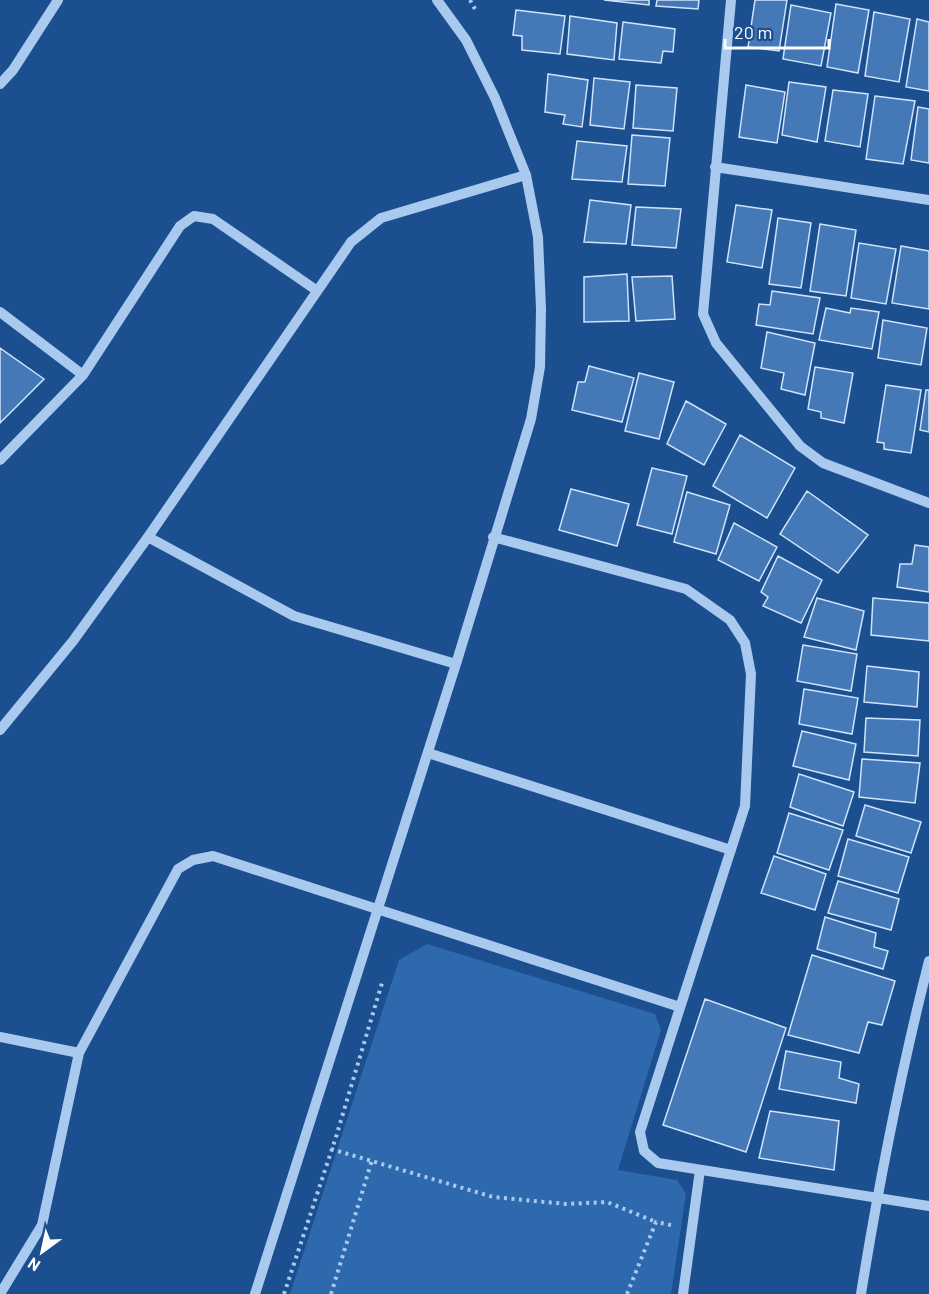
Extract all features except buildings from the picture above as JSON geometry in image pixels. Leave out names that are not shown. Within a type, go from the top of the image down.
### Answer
[{"type":"street","points":[[0,84],[13,70],[58,0]]},
{"type":"street","points":[[255,1294],[456,664],[531,419],[540,368],[541,309],[538,237],[526,175],[495,98],[466,40],[437,0]]},
{"type":"street","points":[[731,0],[703,314],[716,343],[800,446],[823,463],[929,503]]},
{"type":"street","points":[[715,167],[929,200]]},
{"type":"street","points":[[0,730],[73,641],[148,537],[351,242],[381,218],[526,175]]},
{"type":"street","points":[[0,460],[82,375],[180,226],[194,216],[213,219],[316,290]]},
{"type":"street","points":[[0,312],[82,375]]},
{"type":"street","points":[[148,537],[294,616],[456,664]]},
{"type":"street","points":[[493,537],[686,589],[730,620],[745,644],[752,675],[745,806],[640,1132],[644,1151],[658,1163],[929,1206]]},
{"type":"street","points":[[428,753],[731,850]]},
{"type":"street","points":[[0,1294],[42,1225],[79,1053],[178,869],[193,860],[213,856],[680,1007]]},
{"type":"street","points":[[861,1294],[876,1197],[903,1061],[929,961]]},
{"type":"street","points":[[0,1037],[79,1053]]},
{"type":"street","points":[[683,1294],[700,1170]]},
{"type":"path","points":[[284,1294],[385,972]]},
{"type":"path","points":[[331,1149],[493,1197],[566,1204],[607,1202],[656,1222],[693,1228]]},
{"type":"path","points":[[331,1294],[372,1161]]},
{"type":"path","points":[[627,1294],[656,1222]]},
{"type":"shaded area","points":[[427,944],[655,1014],[661,1030],[618,1170],[677,1180],[686,1194],[671,1294],[290,1294],[399,960]]}]
